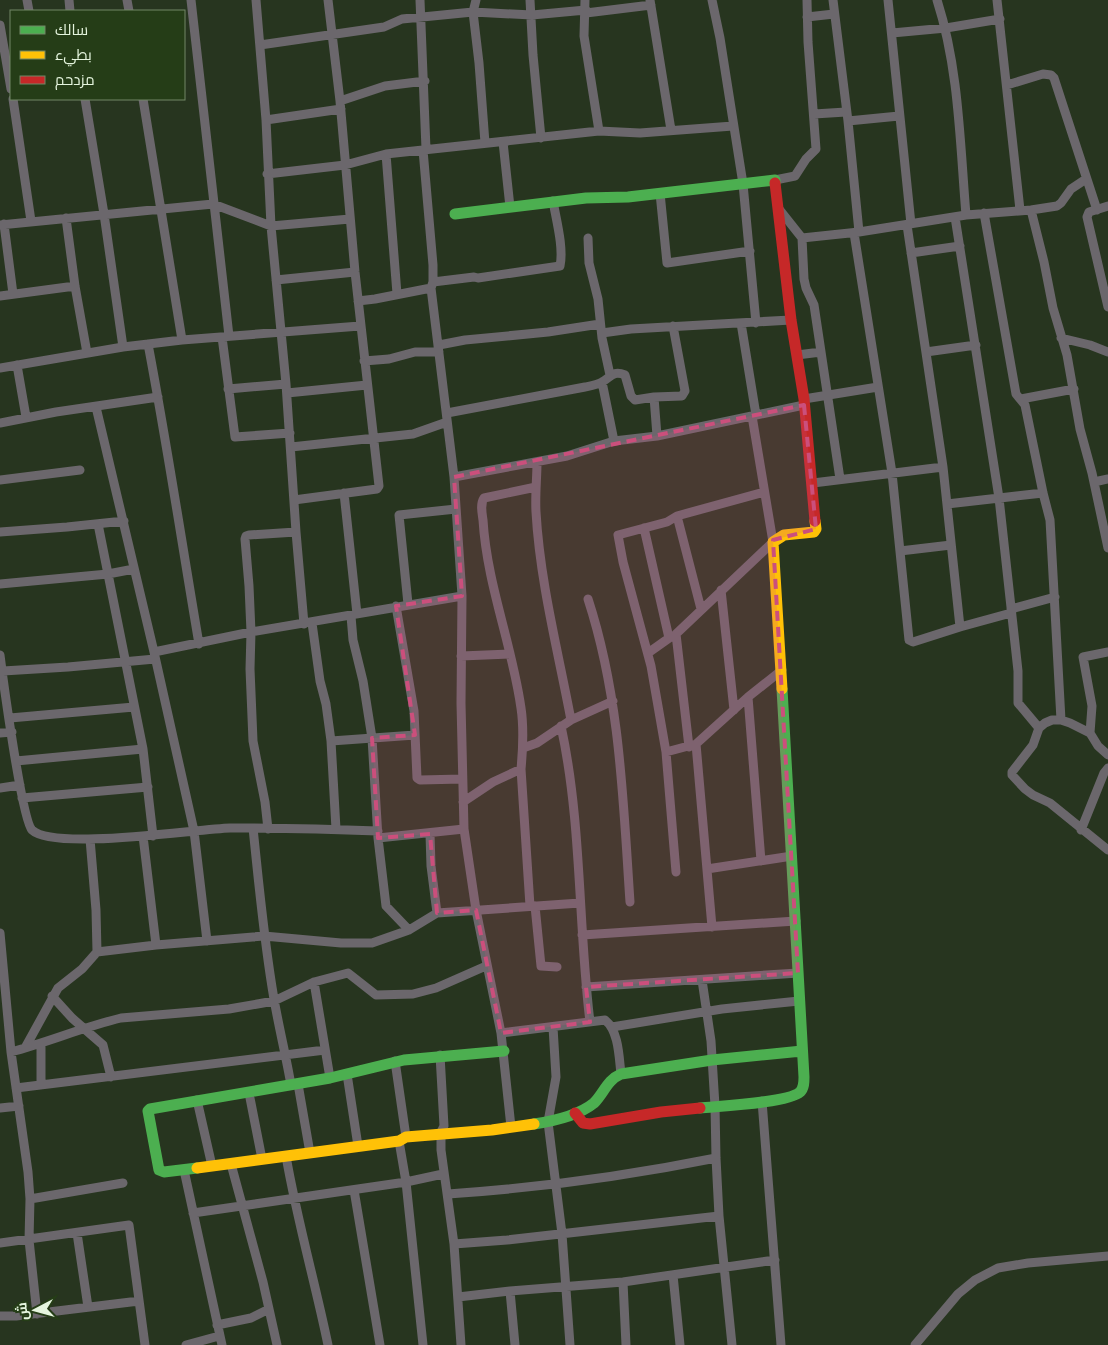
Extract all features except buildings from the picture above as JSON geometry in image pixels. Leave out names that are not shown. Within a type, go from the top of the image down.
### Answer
[{"type":"street","points":[[192,0],[213,204],[228,389],[235,437],[290,433]]},
{"type":"street","points":[[256,0],[266,120],[267,174],[287,388],[296,532],[308,623],[326,704],[331,741],[336,829]]},
{"type":"street","points":[[294,500],[379,488],[360,326],[341,105],[328,0]]},
{"type":"street","points":[[420,0],[425,81],[424,149],[432,240],[432,285],[454,477],[462,596],[462,779],[464,829],[486,966],[504,1051],[512,1127]]},
{"type":"street","points":[[476,0],[473,12],[485,143]]},
{"type":"street","points":[[530,0],[541,138]]},
{"type":"street","points":[[712,0],[720,38],[743,184],[756,323]]},
{"type":"street","points":[[455,214],[553,201],[628,197],[795,176],[816,147],[807,0]]},
{"type":"street","points":[[833,0],[847,116],[856,233],[892,473],[909,640],[913,642],[1055,597]]},
{"type":"street","points":[[888,0],[911,253],[943,467],[960,627]]},
{"type":"street","points":[[937,0],[946,28],[952,60],[966,215]]},
{"type":"street","points":[[997,0],[1020,210]]},
{"type":"street","points":[[260,45],[332,33],[384,27],[402,19],[473,12],[532,16],[586,8],[651,3],[671,130]]},
{"type":"street","points":[[586,8],[584,36],[599,131]]},
{"type":"street","points":[[807,17],[834,14]]},
{"type":"street","points":[[892,33],[946,28],[1000,19]]},
{"type":"street","points":[[0,25],[9,66]]},
{"type":"street","points":[[1007,85],[1044,74],[1051,75],[1054,78],[1097,210]]},
{"type":"street","points":[[266,120],[341,105],[385,86],[425,81]]},
{"type":"street","points":[[13,100],[31,221]]},
{"type":"street","points":[[85,100],[123,347]]},
{"type":"street","points":[[143,100],[182,340]]},
{"type":"street","points":[[814,114],[899,116]]},
{"type":"street","points":[[267,174],[345,165],[386,154],[424,149],[599,131],[640,134],[733,126]]},
{"type":"street","points":[[503,142],[510,208]]},
{"type":"street","points":[[386,154],[396,294]]},
{"type":"street","points":[[802,238],[856,233],[966,215],[1057,206],[1071,189],[1086,179]]},
{"type":"street","points":[[648,653],[672,636],[773,542],[784,535],[816,531],[804,402],[775,180]]},
{"type":"street","points":[[660,193],[666,261],[668,263],[750,251]]},
{"type":"street","points":[[358,301],[474,277],[560,266],[561,260],[553,201]]},
{"type":"street","points":[[13,294],[2,225],[213,204],[271,226],[350,219]]},
{"type":"street","points":[[1108,206],[1089,212],[1087,217],[1108,307]]},
{"type":"street","points":[[778,208],[802,238],[804,279],[814,306],[840,479]]},
{"type":"street","points":[[1030,210],[1061,338],[1068,355],[1080,429],[1105,526],[1108,548]]},
{"type":"street","points":[[984,213],[1016,394],[1025,405],[1052,532],[1061,720]]},
{"type":"street","points":[[66,218],[86,353]]},
{"type":"street","points":[[955,218],[999,498],[1018,671],[1018,703],[1039,728]]},
{"type":"street","points":[[588,238],[589,263],[598,299],[602,338],[610,375]]},
{"type":"street","points":[[911,253],[960,246]]},
{"type":"street","points":[[276,280],[355,272]]},
{"type":"street","points":[[0,296],[75,286]]},
{"type":"street","points":[[364,361],[389,359],[416,352],[439,349],[465,340],[548,332],[792,320]]},
{"type":"street","points":[[575,1113],[583,1123],[590,1124],[658,1112],[790,1097],[799,1094],[803,1088],[796,921],[773,542],[764,492],[741,323]]},
{"type":"street","points":[[0,368],[123,347],[182,340],[360,326]]},
{"type":"street","points":[[291,447],[414,434],[447,418],[602,382],[610,375],[619,373],[625,375],[631,396],[635,400],[682,396],[684,394],[682,369],[674,326]]},
{"type":"street","points":[[1061,338],[1090,345],[1108,352]]},
{"type":"street","points":[[148,344],[199,644]]},
{"type":"street","points":[[926,352],[976,345]]},
{"type":"street","points":[[797,355],[821,352]]},
{"type":"street","points":[[16,364],[26,417]]},
{"type":"street","points":[[602,382],[614,441]]},
{"type":"street","points":[[228,389],[367,385]]},
{"type":"street","points":[[454,477],[567,456],[614,441],[657,436],[754,416],[828,396],[878,387]]},
{"type":"street","points":[[1021,400],[1074,389]]},
{"type":"street","points":[[0,423],[26,417],[158,397]]},
{"type":"street","points":[[654,397],[657,436]]},
{"type":"street","points":[[96,407],[124,521],[194,831],[207,940]]},
{"type":"street","points":[[538,462],[536,487],[538,533],[547,596],[571,720]]},
{"type":"street","points":[[813,483],[943,467]]},
{"type":"street","points":[[0,480],[80,470]]},
{"type":"street","points":[[1094,482],[1108,479]]},
{"type":"street","points":[[536,487],[482,500],[484,537],[489,571],[521,707],[523,748],[521,769],[532,906],[541,966],[557,967]]},
{"type":"street","points":[[676,872],[666,752],[648,653],[617,538],[620,534],[667,522],[677,516],[764,492]]},
{"type":"street","points":[[947,504],[1043,493]]},
{"type":"street","points":[[344,494],[354,615],[353,640],[363,681],[372,738],[378,835],[386,906],[409,930]]},
{"type":"street","points":[[408,604],[399,515],[456,508]]},
{"type":"street","points":[[677,516],[701,609]]},
{"type":"street","points":[[0,532],[124,521]]},
{"type":"street","points":[[98,524],[124,662],[143,749],[153,836]]},
{"type":"street","points":[[644,528],[672,636],[693,745],[712,927]]},
{"type":"street","points":[[268,829],[265,802],[253,741],[250,670],[251,632],[246,536],[296,532]]},
{"type":"street","points":[[900,551],[951,545]]},
{"type":"street","points":[[0,584],[134,570]]},
{"type":"street","points":[[721,590],[734,710]]},
{"type":"street","points":[[1,669],[124,662],[251,632],[462,596]]},
{"type":"street","points":[[588,599],[599,635],[613,701],[630,902]]},
{"type":"street","points":[[396,606],[411,689],[418,780],[462,779]]},
{"type":"street","points":[[1090,733],[1092,706],[1083,658],[1108,652]]},
{"type":"street","points":[[461,656],[510,654]]},
{"type":"street","points":[[0,655],[3,693],[10,718],[27,822],[31,829],[38,834],[46,837],[90,839],[253,828],[336,829],[378,835],[430,834],[464,829]]},
{"type":"street","points":[[666,752],[693,745],[782,670]]},
{"type":"street","points":[[748,697],[761,861]]},
{"type":"street","points":[[523,748],[537,743],[571,720],[613,701]]},
{"type":"street","points":[[10,718],[134,707]]},
{"type":"street","points":[[1108,755],[1098,746],[1090,733],[1061,720],[1052,720],[1045,722],[1039,728],[1033,745],[1026,756],[1012,769],[1012,775],[1025,789],[1050,803],[1108,850]]},
{"type":"street","points":[[561,726],[568,758],[573,798],[590,1022]]},
{"type":"street","points":[[0,734],[12,732]]},
{"type":"street","points":[[331,741],[415,734]]},
{"type":"street","points":[[16,761],[143,749]]},
{"type":"street","points":[[1082,830],[1104,773],[1108,768]]},
{"type":"street","points":[[463,802],[492,782],[521,769]]},
{"type":"street","points":[[0,788],[20,785]]},
{"type":"street","points":[[22,798],[148,787]]},
{"type":"street","points":[[253,828],[264,936],[274,1001],[310,1153]]},
{"type":"street","points":[[430,834],[431,866],[437,913]]},
{"type":"street","points":[[143,836],[156,945]]},
{"type":"street","points":[[24,1048],[58,988],[82,969],[97,952],[97,926],[90,839]]},
{"type":"street","points":[[707,869],[792,856]]},
{"type":"street","points":[[97,952],[264,936],[342,943],[372,942],[409,930],[437,913],[580,903]]},
{"type":"street","points":[[582,936],[796,921]]},
{"type":"street","points":[[0,933],[5,1034],[11,1052],[28,1172],[30,1198],[29,1240],[36,1314]]},
{"type":"street","points":[[11,1052],[121,1018],[228,1009],[274,1001],[314,982],[348,973],[376,996],[413,994],[436,988],[486,966]]},
{"type":"street","points":[[586,987],[798,973]]},
{"type":"street","points":[[702,980],[716,1106],[719,1216],[732,1345]]},
{"type":"street","points":[[314,982],[330,1078]]},
{"type":"street","points":[[52,996],[84,1030],[103,1045],[111,1077]]},
{"type":"street","points":[[612,1027],[706,1011],[799,1001]]},
{"type":"street","points":[[501,1034],[605,1020],[612,1027],[617,1044],[621,1074]]},
{"type":"street","points":[[553,1028],[556,1077],[548,1122],[554,1184],[562,1234],[570,1345]]},
{"type":"street","points":[[41,1044],[41,1085]]},
{"type":"street","points":[[16,1088],[325,1050]]},
{"type":"street","points":[[504,1051],[440,1055],[395,1062],[330,1078],[150,1109],[148,1111],[159,1170],[164,1172],[262,1160],[441,1132],[469,1132],[548,1122],[575,1113],[594,1103],[609,1080],[621,1074],[712,1060],[802,1051]]},
{"type":"street","points":[[440,1055],[444,1126],[441,1132],[443,1174],[448,1194],[454,1244],[461,1345]]},
{"type":"street","points":[[395,1062],[423,1345]]},
{"type":"street","points":[[347,1074],[358,1146]]},
{"type":"street","points":[[249,1092],[262,1160]]},
{"type":"street","points":[[197,1100],[212,1166]]},
{"type":"street","points":[[762,1100],[781,1345]]},
{"type":"street","points":[[0,1108],[18,1106]]},
{"type":"street","points":[[286,1156],[328,1345]]},
{"type":"street","points":[[448,1194],[554,1184],[661,1169],[716,1158]]},
{"type":"street","points":[[231,1164],[277,1345]]},
{"type":"street","points":[[184,1170],[220,1341],[186,1345]]},
{"type":"street","points":[[193,1213],[406,1182],[443,1174]]},
{"type":"street","points":[[30,1198],[123,1183]]},
{"type":"street","points":[[354,1190],[380,1345]]},
{"type":"street","points":[[454,1244],[719,1216]]},
{"type":"street","points":[[0,1243],[129,1225],[145,1345]]},
{"type":"street","points":[[77,1233],[88,1307]]},
{"type":"street","points":[[915,1345],[958,1294],[975,1280],[998,1268],[1028,1263],[1108,1256]]},
{"type":"street","points":[[458,1297],[623,1282],[775,1260]]},
{"type":"street","points":[[673,1275],[680,1345]]},
{"type":"street","points":[[623,1282],[626,1345]]},
{"type":"street","points":[[510,1291],[515,1345]]},
{"type":"street","points":[[0,1316],[36,1314],[139,1301]]},
{"type":"street","points":[[217,1325],[251,1318],[269,1310]]},
{"type":"highlighted area","points":[[804,405],[816,529],[773,540],[798,973],[586,987],[590,1022],[501,1033],[476,910],[437,913],[430,834],[378,838],[372,738],[415,735],[396,606],[462,596],[454,477]]},
{"type":"traffic: fast","points":[[455,214],[586,198],[628,197],[775,180],[775,183]]},
{"type":"traffic: fast","points":[[700,1108],[782,1099],[800,1092],[804,1085],[782,689]]},
{"type":"traffic: fast","points":[[197,1168],[164,1172],[159,1170],[148,1111],[150,1109],[330,1078],[404,1060],[504,1051]]},
{"type":"traffic: fast","points":[[534,1124],[566,1117],[588,1108],[612,1080],[621,1074],[712,1060],[802,1051]]},
{"type":"traffic: slow","points":[[782,689],[773,542],[784,535],[814,532],[816,529],[815,521]]},
{"type":"traffic: slow","points":[[197,1168],[399,1141],[406,1137],[492,1130],[534,1124]]},
{"type":"traffic: jam","points":[[775,183],[791,320],[804,399],[815,521]]},
{"type":"traffic: jam","points":[[575,1113],[583,1123],[590,1124],[661,1112],[700,1108]]}]
